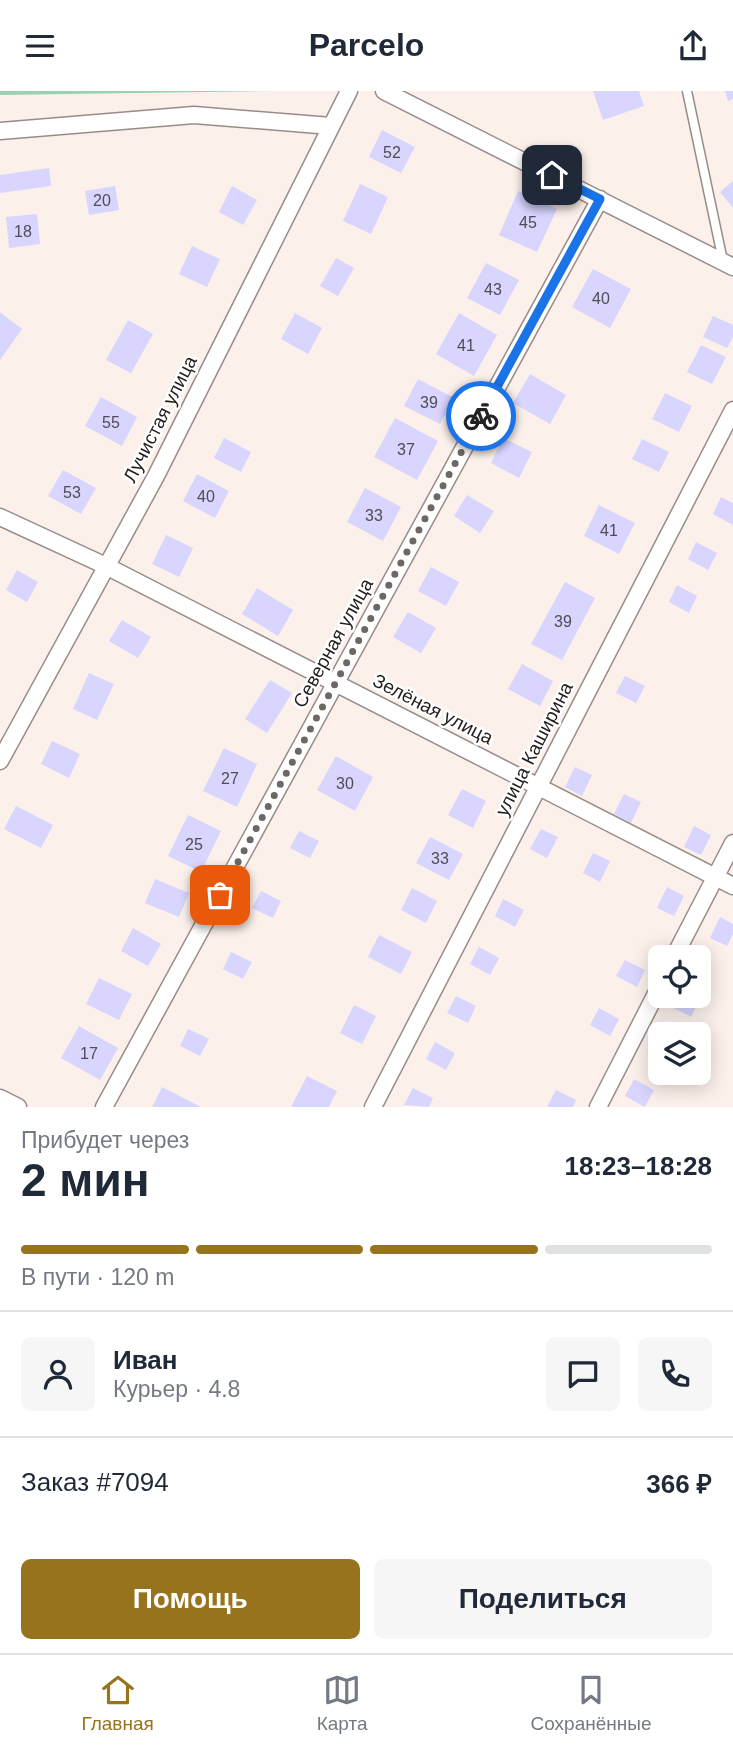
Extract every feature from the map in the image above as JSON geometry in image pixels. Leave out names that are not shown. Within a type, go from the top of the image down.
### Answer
[{"type":"street","name":"Лучистая улица","points":[[0,761],[156,476],[349,91]]},
{"type":"street","points":[[384,91],[728,264]]},
{"type":"street","points":[[0,131],[194,115],[331,126]]},
{"type":"street","name":"Северная улица","points":[[104,1107],[600,199]]},
{"type":"street","name":"улица Каширина","points":[[373,1107],[733,410]]},
{"type":"street","name":"Зелёная улица","points":[[0,517],[106,566],[733,886]]},
{"type":"street","points":[[680,945],[733,843]]},
{"type":"street","points":[[597,1107],[649,1008]]},
{"type":"street","points":[[0,1098],[18,1107]]},
{"type":"lane","points":[[687,91],[728,264]]},
{"type":"green space","points":[[0,91],[274,91],[0,95]]},
{"type":"building","points":[[593,91],[639,91],[644,106],[603,120]]},
{"type":"building","points":[[725,91],[733,91],[733,99],[728,101]]},
{"type":"building","points":[[382,130],[415,147],[401,173],[369,157]]},
{"type":"building","points":[[49,168],[51,186],[0,193],[0,175]]},
{"type":"building","points":[[733,181],[733,208],[720,192]]},
{"type":"building","points":[[360,184],[388,197],[371,234],[343,221]]},
{"type":"building","points":[[115,186],[119,210],[89,215],[85,191]]},
{"type":"building","points":[[232,186],[257,200],[243,225],[219,212]]},
{"type":"building","points":[[518,191],[557,209],[537,252],[499,235]]},
{"type":"building","points":[[37,214],[40,244],[9,248],[6,217]]},
{"type":"building","points":[[192,246],[220,259],[207,287],[179,274]]},
{"type":"building","points":[[336,258],[354,268],[338,296],[320,286]]},
{"type":"building","points":[[486,263],[519,280],[500,315],[467,298]]},
{"type":"building","points":[[593,269],[631,289],[610,328],[572,307]]},
{"type":"building","points":[[0,312],[22,329],[0,360]]},
{"type":"building","points":[[295,313],[322,328],[308,354],[281,339]]},
{"type":"building","points":[[459,313],[497,335],[474,376],[436,354]]},
{"type":"building","points":[[713,316],[733,325],[733,337],[727,348],[703,337]]},
{"type":"building","points":[[128,320],[153,334],[131,373],[106,360]]},
{"type":"building","points":[[701,345],[726,357],[712,384],[687,372]]},
{"type":"building","points":[[530,374],[566,395],[550,424],[513,403]]},
{"type":"building","points":[[418,379],[454,398],[440,424],[404,406]]},
{"type":"building","points":[[665,393],[692,406],[679,432],[652,419]]},
{"type":"building","points":[[101,397],[137,417],[122,446],[85,426]]},
{"type":"building","points":[[395,418],[438,441],[417,480],[374,457]]},
{"type":"building","points":[[224,438],[251,452],[241,472],[214,458]]},
{"type":"building","points":[[503,438],[532,452],[519,478],[491,463]]},
{"type":"building","points":[[642,439],[669,452],[659,472],[632,459]]},
{"type":"building","points":[[63,470],[96,488],[81,514],[48,496]]},
{"type":"building","points":[[197,474],[229,491],[215,518],[183,501]]},
{"type":"building","points":[[365,488],[401,507],[383,541],[347,522]]},
{"type":"building","points":[[467,495],[494,511],[480,533],[454,516]]},
{"type":"building","points":[[721,497],[733,503],[733,525],[713,514]]},
{"type":"building","points":[[599,505],[635,523],[619,554],[584,536]]},
{"type":"building","points":[[166,535],[193,548],[179,577],[152,564]]},
{"type":"building","points":[[696,542],[717,553],[708,570],[688,559]]},
{"type":"building","points":[[431,567],[459,582],[446,606],[418,591]]},
{"type":"building","points":[[17,570],[38,582],[27,602],[6,590]]},
{"type":"building","points":[[565,582],[595,598],[562,660],[531,644]]},
{"type":"building","points":[[677,585],[697,596],[689,613],[669,602]]},
{"type":"building","points":[[257,588],[293,610],[278,636],[242,614]]},
{"type":"building","points":[[408,612],[436,628],[421,653],[393,637]]},
{"type":"building","points":[[122,620],[151,637],[138,658],[109,641]]},
{"type":"building","points":[[522,664],[553,681],[540,706],[508,689]]},
{"type":"building","points":[[89,673],[114,684],[97,720],[73,709]]},
{"type":"building","points":[[625,676],[645,686],[636,703],[616,693]]},
{"type":"building","points":[[270,680],[292,693],[267,733],[245,719]]},
{"type":"building","points":[[52,741],[80,754],[69,778],[41,764]]},
{"type":"building","points":[[224,748],[257,764],[237,807],[203,791]]},
{"type":"building","points":[[336,756],[373,777],[355,811],[317,790]]},
{"type":"building","points":[[575,767],[592,775],[582,796],[565,787]]},
{"type":"building","points":[[462,789],[486,801],[473,828],[448,815]]},
{"type":"building","points":[[624,794],[641,802],[631,823],[614,814]]},
{"type":"building","points":[[16,806],[53,825],[41,848],[4,829]]},
{"type":"building","points":[[188,815],[221,831],[201,872],[168,856]]},
{"type":"building","points":[[694,826],[711,835],[701,855],[684,847]]},
{"type":"building","points":[[541,829],[558,837],[547,858],[530,849]]},
{"type":"building","points":[[299,831],[319,841],[310,858],[290,848]]},
{"type":"building","points":[[430,837],[463,854],[449,880],[416,863]]},
{"type":"building","points":[[593,853],[610,861],[600,882],[583,873]]},
{"type":"building","points":[[155,879],[189,893],[179,917],[145,903]]},
{"type":"building","points":[[667,887],[684,896],[674,916],[657,908]]},
{"type":"building","points":[[412,888],[437,901],[426,923],[401,910]]},
{"type":"building","points":[[261,891],[281,901],[273,918],[252,908]]},
{"type":"building","points":[[503,899],[524,910],[515,927],[495,916]]},
{"type":"building","points":[[720,917],[733,924],[733,934],[727,946],[710,938]]},
{"type":"building","points":[[133,928],[161,944],[148,966],[121,951]]},
{"type":"building","points":[[379,935],[412,952],[401,974],[368,957]]},
{"type":"building","points":[[479,947],[499,958],[490,975],[470,964]]},
{"type":"building","points":[[231,952],[252,962],[243,979],[223,969]]},
{"type":"building","points":[[625,960],[645,970],[637,987],[616,976]]},
{"type":"building","points":[[99,978],[132,994],[119,1020],[86,1004]]},
{"type":"building","points":[[456,996],[476,1006],[468,1023],[447,1013]]},
{"type":"building","points":[[354,1005],[376,1016],[362,1044],[340,1033]]},
{"type":"building","points":[[599,1008],[619,1019],[610,1036],[590,1025]]},
{"type":"building","points":[[674,1008],[695,1008],[691,1017]]},
{"type":"building","points":[[79,1026],[118,1048],[100,1080],[61,1058]]},
{"type":"building","points":[[188,1029],[209,1039],[200,1056],[180,1046]]},
{"type":"building","points":[[435,1042],[455,1053],[446,1070],[426,1059]]},
{"type":"building","points":[[307,1076],[337,1091],[329,1107],[291,1107]]},
{"type":"building","points":[[634,1079],[654,1090],[645,1107],[625,1096]]},
{"type":"building","points":[[162,1087],[201,1107],[152,1107]]},
{"type":"building","points":[[413,1088],[433,1098],[429,1107],[404,1105]]},
{"type":"building","points":[[556,1090],[576,1100],[573,1107],[547,1107]]},
{"type":"way so far","points":[[220,895],[481,416]]},
{"type":"route","points":[[481,416],[600,199],[552,175]]}]
